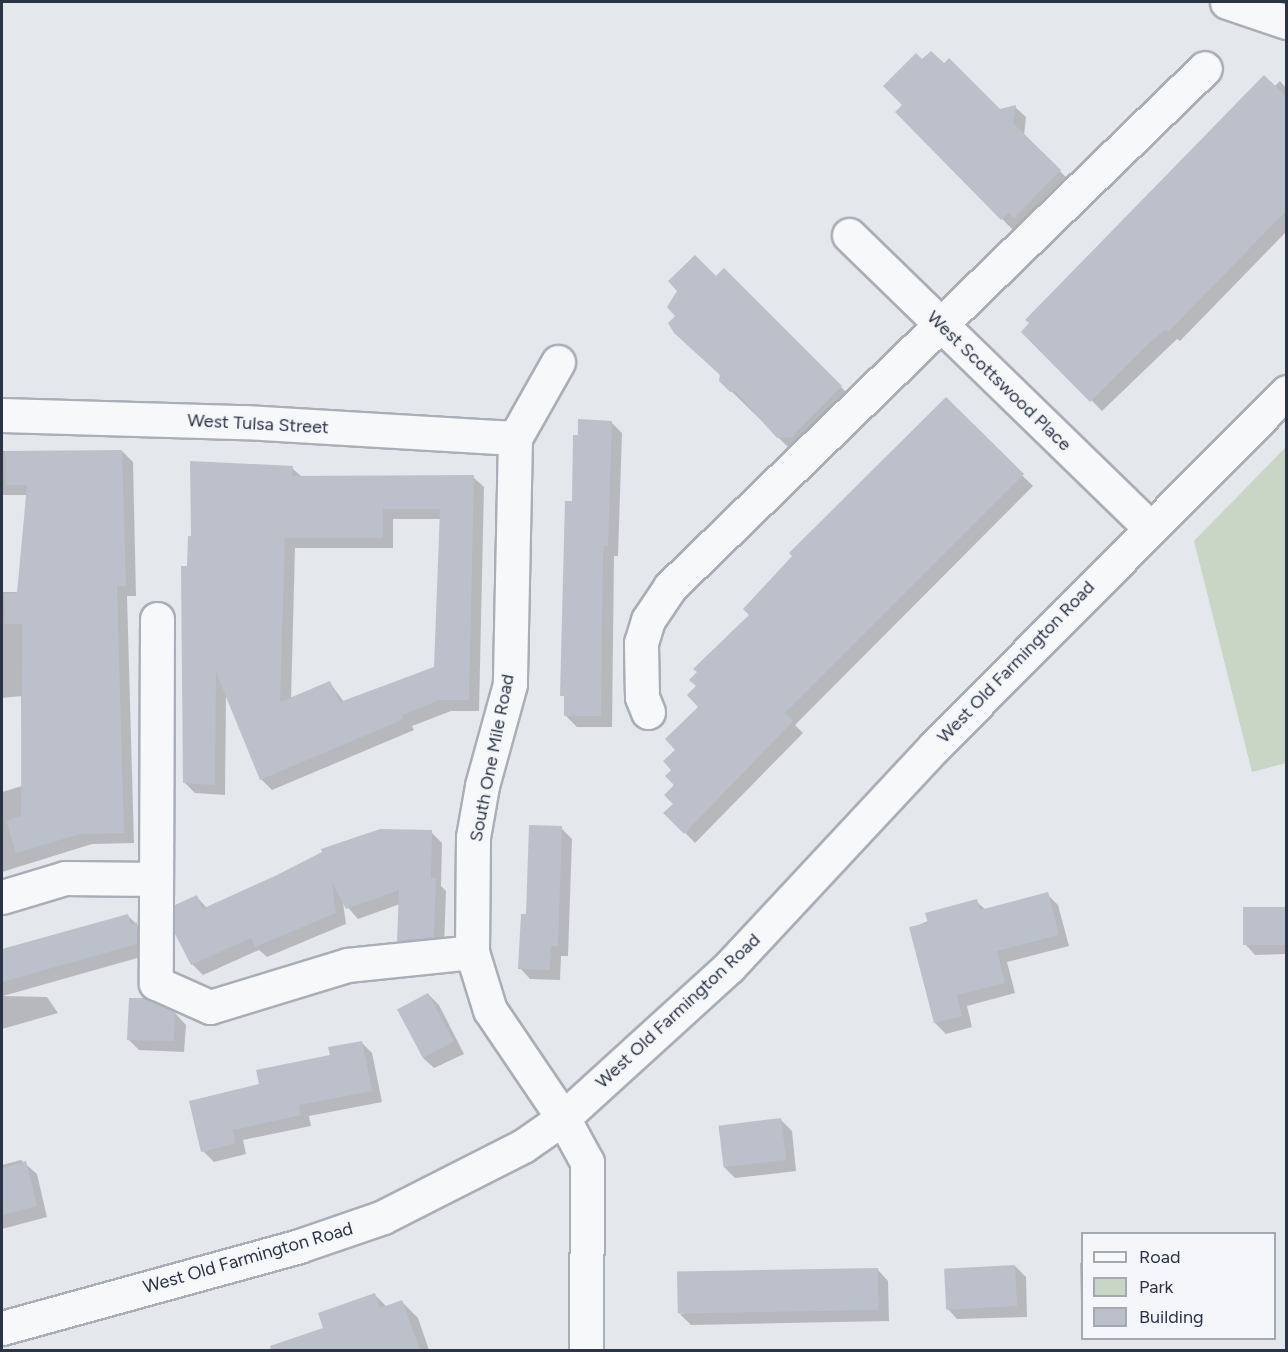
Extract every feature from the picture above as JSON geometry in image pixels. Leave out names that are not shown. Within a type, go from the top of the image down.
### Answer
[{"type":"street","points":[[1227,2],[1287,22]]},
{"type":"street","points":[[648,712],[642,697],[641,643],[648,620],[670,586],[1204,68]]},
{"type":"street","name":"West Scottswood Place","points":[[849,235],[1149,527]]},
{"type":"street","name":"South One Mile Road","points":[[558,362],[515,438],[510,684],[482,786],[473,837],[472,952],[490,1010],[563,1118],[587,1162],[586,1350]]},
{"type":"street","name":"West Old Farmington Road","points":[[2,1328],[300,1246],[383,1217],[523,1146],[563,1118],[729,967],[934,747],[1149,527],[1287,392]]},
{"type":"street","name":"West Tulsa Street","points":[[2,414],[245,422],[515,438]]},
{"type":"street","points":[[158,619],[156,982],[210,1007],[347,965],[472,952]]},
{"type":"street","points":[[2,897],[64,878],[156,879]]},
{"type":"green space","points":[[1286,447],[1286,763],[1252,772],[1194,541]]},
{"type":"building","points":[[931,51],[944,63],[949,58],[1000,109],[1016,105],[1013,123],[1061,170],[1014,218],[1009,213],[1001,220],[895,112],[902,105],[883,86],[916,53],[922,59]]},
{"type":"building","points":[[1264,75],[1287,97],[1287,210],[1168,332],[1166,329],[1148,344],[1090,402],[1021,332],[1029,323],[1025,320]]},
{"type":"building","points":[[695,255],[716,276],[724,268],[842,386],[791,437],[777,438],[735,391],[730,392],[719,381],[720,375],[674,333],[668,323],[675,316],[667,307],[677,291],[668,281]]},
{"type":"building","points":[[946,397],[1024,474],[785,713],[793,721],[684,834],[663,813],[673,804],[664,795],[674,785],[665,776],[671,770],[663,761],[675,750],[665,739],[698,707],[687,695],[696,686],[689,680],[697,672],[693,669],[749,615],[743,609],[792,556],[789,553]]},
{"type":"building","points":[[578,419],[612,421],[608,546],[604,546],[603,557],[601,716],[564,716],[564,696],[560,696],[565,501],[572,501],[573,435],[578,435]]},
{"type":"building","points":[[122,450],[126,586],[117,586],[124,833],[80,834],[16,853],[6,821],[21,816],[22,624],[5,624],[4,594],[17,593],[27,485],[6,485],[5,451]]},
{"type":"building","points":[[190,461],[293,466],[292,476],[474,475],[469,700],[440,700],[402,715],[404,719],[260,780],[216,672],[215,785],[183,783],[181,566],[187,566],[188,536],[191,536]],"holes":[[[383,509],[440,509],[434,667],[340,702],[330,681],[280,702],[285,538],[383,538]]]},
{"type":"building","points":[[529,825],[562,826],[558,946],[551,946],[550,970],[518,969],[521,914],[526,914]]},
{"type":"building","points":[[380,829],[432,830],[431,878],[436,878],[434,937],[397,941],[399,890],[346,909],[332,882],[336,913],[255,947],[251,938],[191,965],[175,934],[175,905],[197,895],[202,909],[277,875],[322,852],[321,849]]},
{"type":"building","points":[[1048,892],[1059,935],[997,951],[1005,983],[957,995],[962,1016],[934,1023],[909,927],[928,923],[925,913],[977,899],[980,910]]},
{"type":"building","points":[[1243,907],[1286,907],[1286,945],[1243,945]]},
{"type":"building","points":[[128,914],[131,925],[137,922],[137,944],[2,982],[2,949]]},
{"type":"building","points":[[428,993],[454,1042],[423,1058],[397,1009]]},
{"type":"building","points":[[129,998],[146,998],[175,1012],[174,1041],[127,1040]]},
{"type":"building","points":[[362,1041],[372,1091],[299,1105],[301,1115],[233,1130],[236,1143],[201,1152],[189,1101],[259,1084],[256,1070],[330,1055],[328,1047]]},
{"type":"building","points":[[781,1118],[786,1160],[724,1167],[718,1126]]},
{"type":"building","points":[[26,1161],[37,1206],[2,1215],[2,1169]]},
{"type":"building","points":[[1015,1265],[1017,1306],[946,1310],[944,1269]]},
{"type":"building","points":[[878,1268],[879,1310],[678,1314],[677,1272]]},
{"type":"building","points":[[375,1293],[380,1308],[402,1300],[420,1350],[271,1350],[270,1346],[323,1328],[318,1313]]}]
